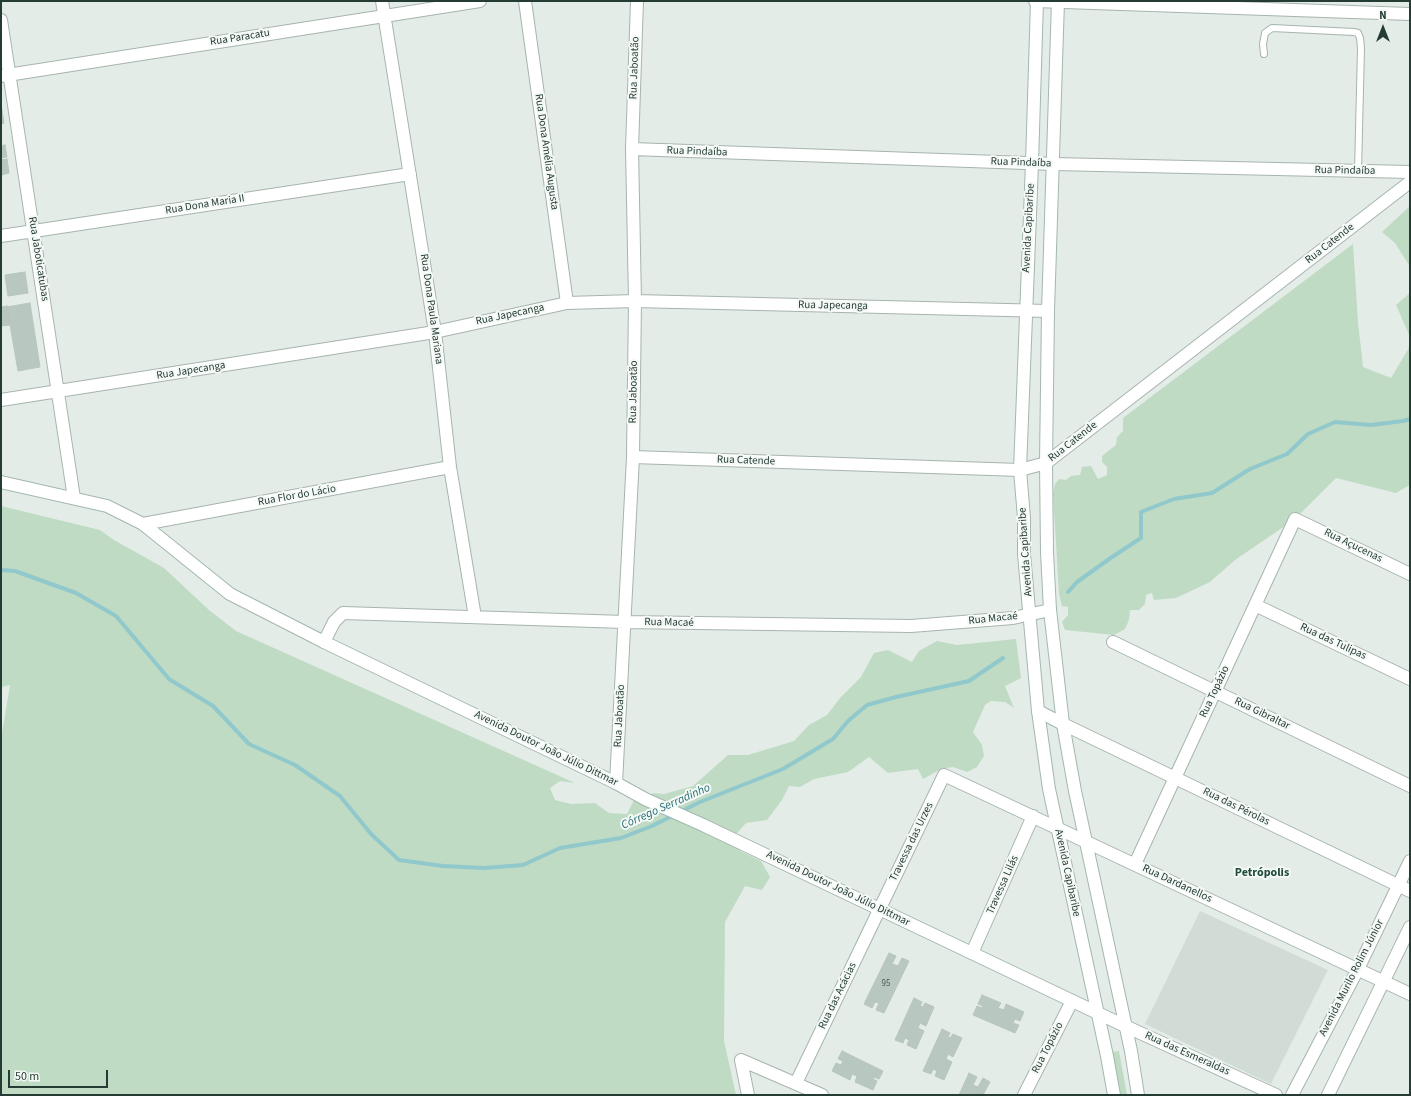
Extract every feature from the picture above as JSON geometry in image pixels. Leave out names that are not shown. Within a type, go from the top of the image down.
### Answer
[{"type":"street","name":"Rua Dona Paula Mariana","points":[[382,1],[435,332],[450,467],[475,617]]},
{"type":"street","name":"Rua Paracatu","points":[[5,75],[480,1]]},
{"type":"street","name":"Rua Dona Amélia Augusta","points":[[525,1],[567,303]]},
{"type":"street","name":"Rua Jaboatão","points":[[616,782],[632,457],[635,301],[632,149],[637,1]]},
{"type":"street","points":[[1037,1],[1410,14]]},
{"type":"street","name":"Avenida Capibaribe","points":[[1037,1],[1020,470],[1024,518],[1024,554],[1038,711],[1049,789],[1098,1013],[1114,1095]]},
{"type":"street","name":"Avenida Capibaribe","points":[[1058,1],[1054,164],[1048,311],[1046,463],[1047,552],[1050,610],[1063,724],[1085,841],[1125,1026],[1138,1095]]},
{"type":"street","name":"Rua Jaboticatubas","points":[[1,20],[5,75],[34,231],[74,498]]},
{"type":"street","name":"Rua Pindaíba","points":[[632,149],[1054,164],[1410,172]]},
{"type":"street","name":"Rua Dona Maria II","points":[[1,236],[410,174]]},
{"type":"street","name":"Rua Catende","points":[[632,457],[1020,470],[1046,463],[1410,182]]},
{"type":"street","name":"Rua Japecanga","points":[[1,400],[435,332],[567,303],[635,301],[1048,311]]},
{"type":"street","name":"Rua Flor do Lácio","points":[[143,524],[450,467]]},
{"type":"street","name":"Avenida Doutor João Júlio Dittmar","points":[[1,482],[107,506],[143,524],[230,594],[324,642],[616,782],[646,799],[1098,1013]]},
{"type":"street","name":"Rua Açucenas","points":[[1295,519],[1410,574]]},
{"type":"street","name":"Rua Topázio","points":[[1135,864],[1295,519]]},
{"type":"street","name":"Rua das Tulipas","points":[[1255,605],[1410,679]]},
{"type":"street","name":"Rua Macaé","points":[[324,642],[334,622],[343,613],[625,622],[911,626],[1013,618],[1050,610]]},
{"type":"street","name":"Rua Gibraltar","points":[[1113,642],[1410,786]]},
{"type":"street","name":"Rua das Pérolas","points":[[1038,711],[1410,891]]},
{"type":"street","name":"Rua Dardanellos","points":[[944,775],[1410,994]]},
{"type":"street","name":"Travessa das Urzes","points":[[880,909],[944,775]]},
{"type":"street","name":"Travessa Lilás","points":[[972,953],[1033,816]]},
{"type":"street","name":"Avenida Murilo Rolim Júnior","points":[[1292,1095],[1358,969],[1410,860]]},
{"type":"street","name":"Rua das Acácias","points":[[796,1083],[880,909]]},
{"type":"street","points":[[1328,1095],[1410,927]]},
{"type":"street","name":"Rua Topázio","points":[[1024,1095],[1072,1001]]},
{"type":"street","name":"Rua das Esmeraldas","points":[[1098,1013],[1276,1095]]},
{"type":"street","points":[[748,1095],[741,1060],[822,1095]]},
{"type":"lane","points":[[1264,54],[1263,44],[1265,32],[1272,28],[1358,33],[1361,48],[1358,171]]},
{"type":"shaded area","points":[[1200,911],[1328,970],[1271,1084],[1145,1024]]},
{"type":"green space","points":[[1410,206],[1410,267],[1395,243],[1382,232]]},
{"type":"green space","points":[[1353,244],[1358,322],[1363,367],[1391,378],[1410,346],[1410,485],[1396,493],[1336,478],[1295,519],[1235,560],[1210,582],[1176,598],[1154,600],[1152,593],[1146,595],[1145,604],[1139,610],[1130,610],[1129,620],[1125,629],[1114,635],[1065,630],[1062,622],[1068,615],[1068,607],[1062,606],[1059,594],[1053,493],[1055,484],[1059,479],[1066,480],[1071,476],[1080,475],[1082,467],[1091,466],[1098,479],[1107,475],[1107,467],[1102,462],[1102,456],[1116,445],[1117,437],[1123,431],[1123,418]]},
{"type":"green space","points":[[1410,293],[1410,337],[1396,305]]},
{"type":"green space","points":[[1,506],[100,530],[114,540],[164,568],[209,610],[236,631],[575,783],[560,781],[550,788],[555,800],[571,804],[595,803],[609,813],[627,814],[634,800],[654,793],[664,794],[693,786],[728,755],[748,755],[794,741],[809,725],[827,715],[840,698],[861,677],[874,653],[888,650],[912,662],[919,651],[937,641],[957,645],[1016,639],[1021,678],[1005,686],[1014,708],[1005,702],[991,701],[985,705],[973,732],[982,745],[984,756],[977,767],[967,772],[953,767],[941,769],[923,779],[918,769],[888,773],[869,757],[848,772],[814,779],[800,787],[789,786],[782,800],[767,820],[746,823],[732,839],[740,851],[761,861],[770,877],[762,890],[745,886],[725,922],[724,1041],[736,1095],[1,1095],[1,739],[10,685],[1,687]]},
{"type":"green space","points":[[1119,1051],[1127,1095],[1118,1095],[1110,1052]]},
{"type":"building","points":[[1,104],[4,123],[1,124]]},
{"type":"building","points":[[5,145],[7,157],[1,158],[1,146]]},
{"type":"building","points":[[7,159],[9,173],[1,175],[1,160]]},
{"type":"building","points":[[25,272],[28,293],[8,296],[5,275]]},
{"type":"building","points":[[30,303],[40,367],[18,371],[7,307]]},
{"type":"building","points":[[7,306],[10,325],[1,326],[1,307]]},
{"type":"building","points":[[889,953],[896,956],[892,964],[898,966],[902,958],[909,961],[884,1013],[876,1010],[879,1003],[875,1002],[872,1008],[864,1004]]},
{"type":"building","points":[[982,995],[1001,1003],[998,1008],[1004,1010],[1006,1004],[1024,1012],[1020,1021],[1015,1019],[1013,1023],[1019,1025],[1015,1033],[973,1015],[977,1006],[982,1008],[983,1006],[978,1004]]},
{"type":"building","points":[[914,998],[922,1002],[920,1006],[923,1007],[925,1003],[934,1007],[926,1026],[920,1023],[918,1028],[924,1031],[916,1049],[907,1045],[909,1040],[905,1038],[903,1043],[895,1040]]},
{"type":"building","points":[[942,1029],[950,1033],[948,1037],[950,1038],[953,1034],[962,1038],[953,1057],[948,1054],[946,1059],[952,1062],[944,1080],[935,1076],[937,1071],[933,1069],[931,1074],[923,1071]]},
{"type":"building","points":[[842,1051],[883,1071],[879,1079],[874,1077],[873,1079],[877,1081],[873,1090],[855,1082],[857,1076],[852,1074],[850,1080],[832,1071],[836,1063],[841,1065],[843,1061],[838,1059]]},
{"type":"building","points":[[969,1073],[977,1077],[973,1085],[978,1087],[983,1078],[990,1082],[983,1095],[959,1095]]},
{"type":"waterway","name":"Córrego Serradinho","points":[[1068,592],[1077,582],[1141,538],[1141,512],[1174,499],[1212,493],[1250,469],[1287,454],[1308,434],[1335,422],[1371,425],[1410,419]]},
{"type":"waterway","name":"Córrego Serradinho","points":[[1,570],[15,571],[76,593],[116,616],[169,679],[213,706],[249,744],[295,765],[340,796],[371,834],[399,860],[443,866],[484,868],[523,865],[560,848],[621,838],[652,826],[700,802],[783,769],[833,739],[848,721],[867,705],[969,681],[1003,658]]},
{"type":"district","name":"Petrópolis","points":[[1262,873]]}]
